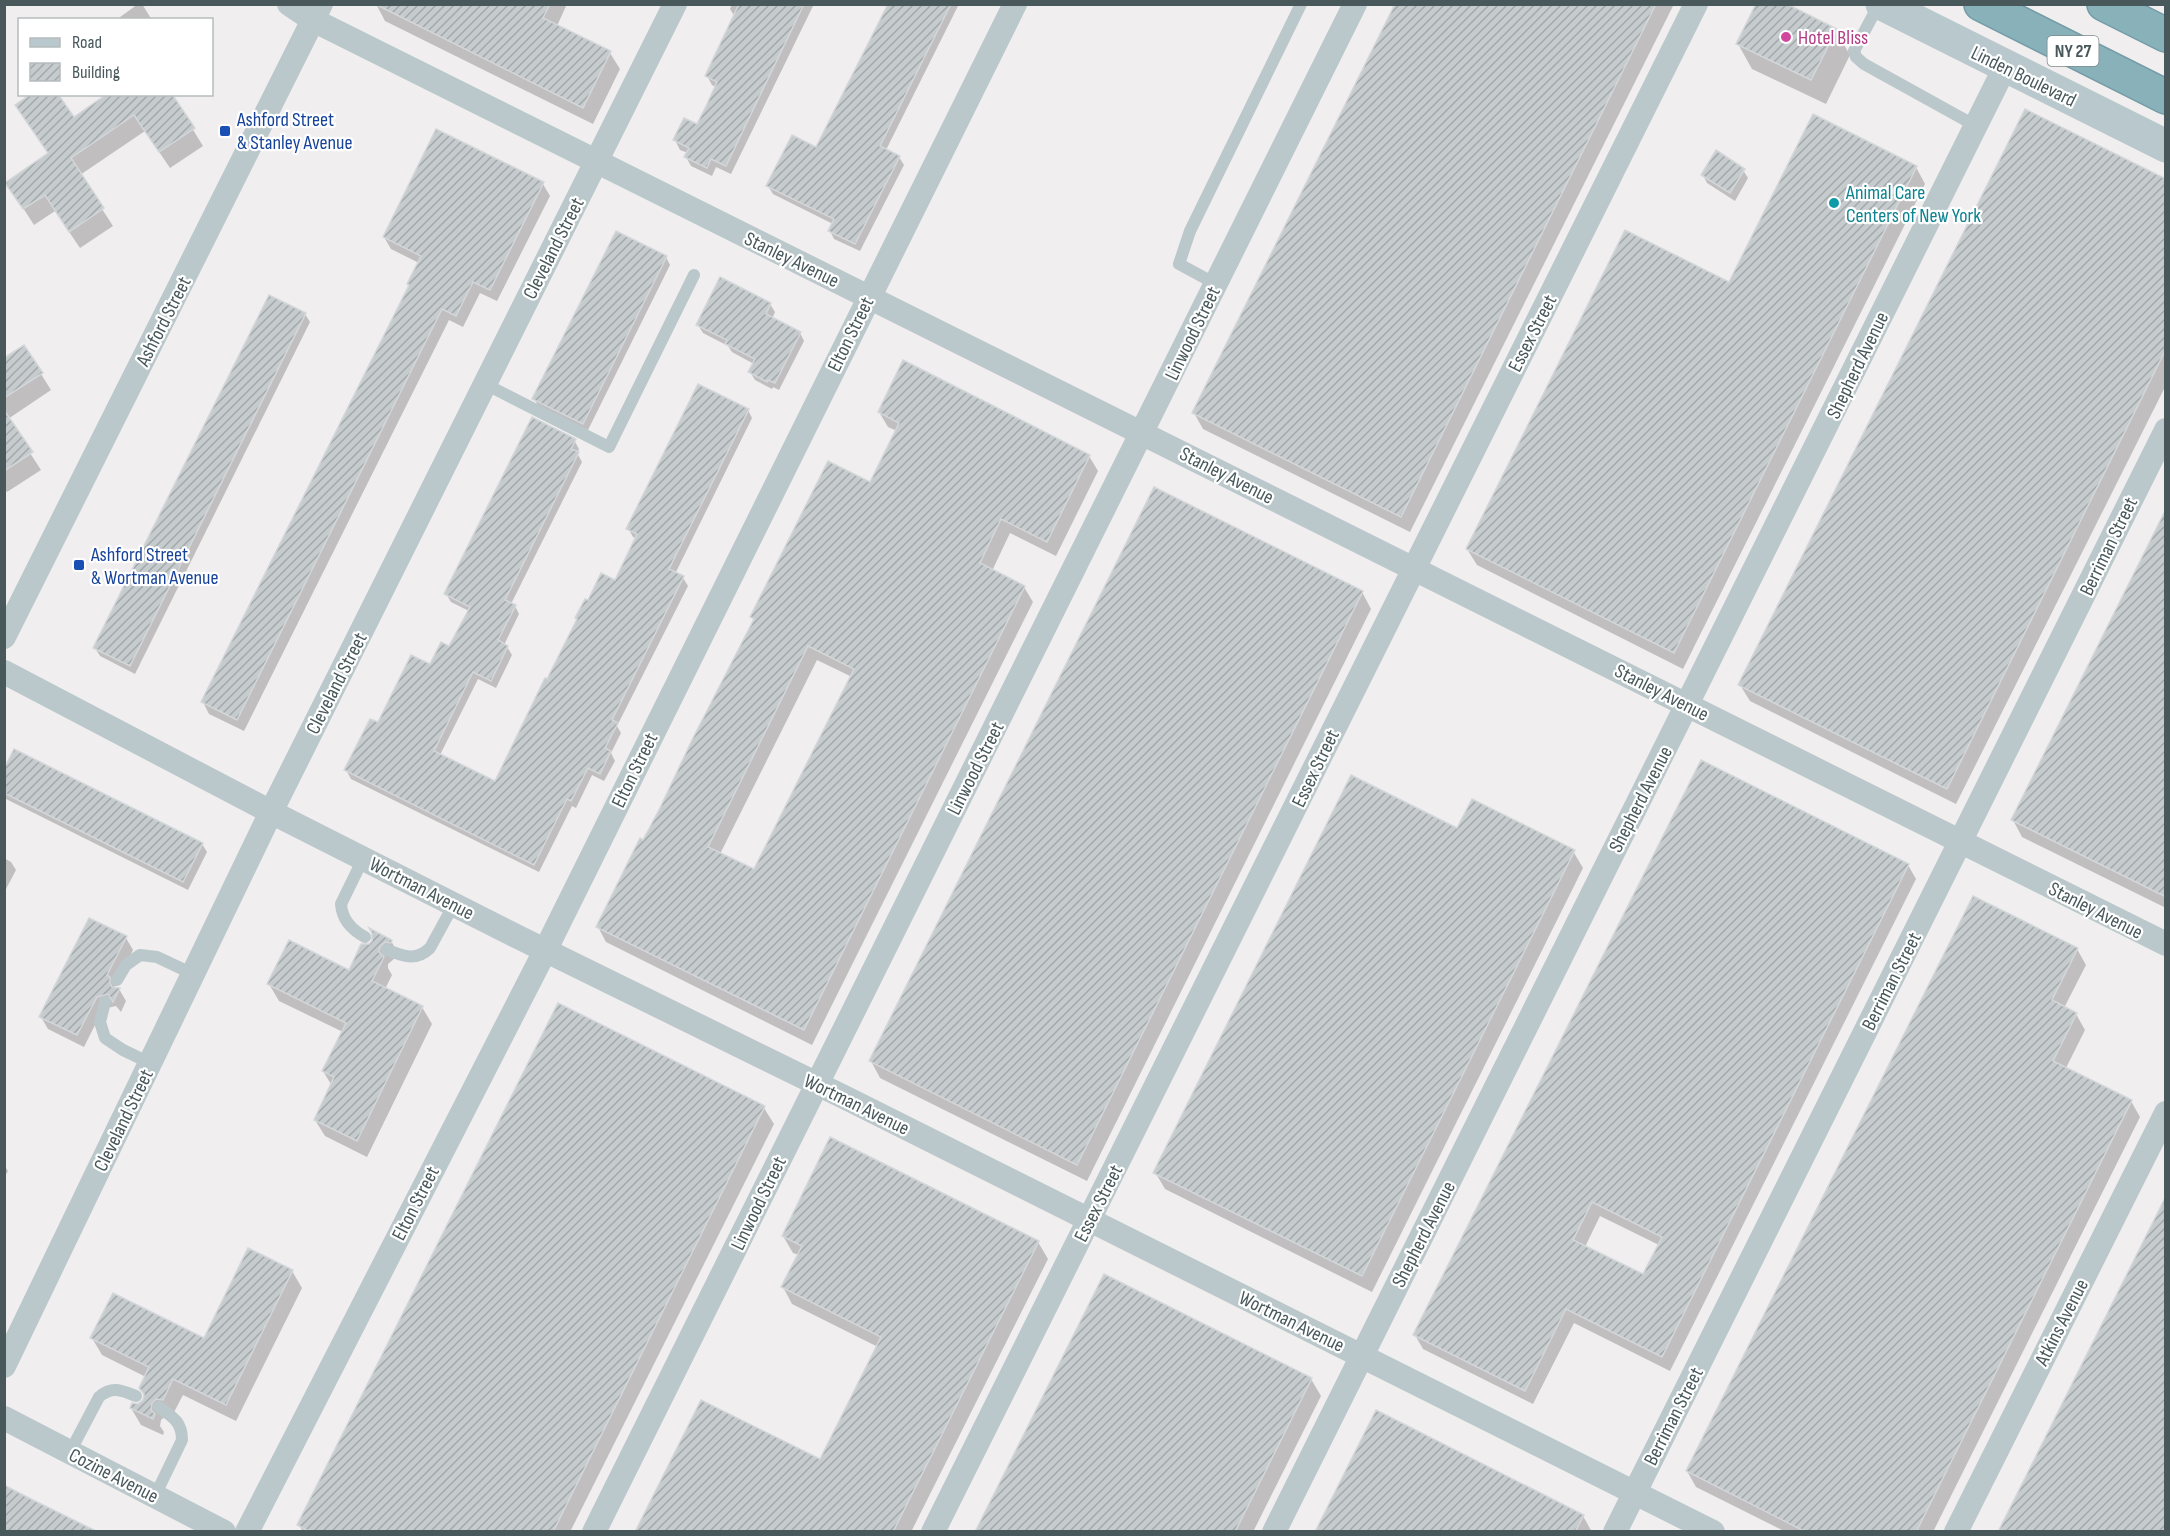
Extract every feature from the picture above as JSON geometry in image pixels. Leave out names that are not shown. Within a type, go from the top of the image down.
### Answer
[{"type":"highway","name":"NY 27","points":[[1981,4],[2166,97]]},
{"type":"highway","points":[[2104,4],[2166,35]]},
{"type":"highway","points":[[2121,75],[2166,110]]},
{"type":"street","name":"Stanley Avenue","points":[[289,4],[317,12],[596,162],[2166,945]]},
{"type":"street","name":"Cleveland Street","points":[[4,1366],[271,812],[675,4]]},
{"type":"street","name":"Elton Street","points":[[247,1532],[545,951],[1015,4]]},
{"type":"street","name":"Linwood Street","points":[[594,1532],[1355,4]]},
{"type":"street","name":"Essex Street","points":[[933,1532],[1696,4]]},
{"type":"street","name":"Linden Boulevard","points":[[1880,4],[2166,146]]},
{"type":"street","name":"Ashford Street","points":[[4,638],[317,12]]},
{"type":"street","name":"Shepherd Avenue","points":[[1274,1532],[2005,67]]},
{"type":"street","name":"Berriman Street","points":[[1615,1532],[2166,430]]},
{"type":"street","name":"Wortman Avenue","points":[[4,672],[271,812],[545,951],[1362,1355],[1713,1532]]},
{"type":"street","name":"Atkins Avenue","points":[[1956,1532],[2166,1113]]},
{"type":"street","name":"Cozine Avenue","points":[[4,1418],[224,1532]]},
{"type":"lane","points":[[1216,284],[1179,264],[1190,231],[1301,4]]},
{"type":"lane","points":[[1880,4],[1854,51],[1856,57],[1864,64],[1976,126]]},
{"type":"lane","points":[[485,384],[609,447],[694,275]]},
{"type":"lane","points":[[363,859],[341,904],[347,922],[356,932],[365,937]]},
{"type":"lane","points":[[387,950],[410,958],[425,953],[454,904]]},
{"type":"lane","points":[[117,980],[126,965],[140,955],[158,957],[194,974]]},
{"type":"lane","points":[[105,1002],[100,1022],[105,1038],[150,1063]]},
{"type":"lane","points":[[70,1452],[99,1397],[106,1391],[118,1389],[136,1396]]},
{"type":"lane","points":[[155,1496],[182,1440],[182,1430],[178,1420],[159,1407]]},
{"type":"building","points":[[375,4],[550,4],[543,18],[611,51],[583,108]]},
{"type":"building","points":[[739,4],[804,4],[726,166],[711,159],[707,168],[684,157],[689,148],[673,140],[684,118],[697,124],[707,104],[717,82],[705,76]]},
{"type":"building","points":[[888,4],[951,4],[880,146],[900,156],[855,244],[828,231],[834,219],[766,186],[792,135],[816,147]]},
{"type":"building","points":[[1395,4],[1656,4],[1401,517],[1192,413]]},
{"type":"building","name":"Hotel Bliss","points":[[1756,4],[1787,4],[1837,29],[1811,80],[1736,44]]},
{"type":"building","points":[[28,96],[59,96],[74,117],[104,96],[173,96],[195,128],[159,152],[134,115],[71,158],[104,208],[69,232],[45,195],[23,209],[5,183],[48,153],[15,105]]},
{"type":"building","points":[[2025,109],[2166,179],[2166,349],[1947,789],[1738,685]]},
{"type":"building","points":[[1813,114],[1917,166],[1674,653],[1466,549],[1625,230],[1729,282]]},
{"type":"building","points":[[436,129],[544,182],[490,290],[473,282],[456,316],[442,309],[237,720],[201,702],[409,285],[407,284],[421,256],[383,237]]},
{"type":"building","points":[[1716,150],[1745,169],[1730,193],[1701,175]]},
{"type":"building","points":[[616,231],[667,256],[583,424],[532,399]]},
{"type":"building","points":[[720,277],[771,303],[766,314],[801,332],[775,383],[768,380],[767,382],[748,372],[755,359],[725,344],[727,340],[696,325]]},
{"type":"building","points":[[269,295],[306,313],[130,666],[93,648]]},
{"type":"building","points":[[24,345],[43,373],[4,398],[4,358]]},
{"type":"building","points":[[903,360],[1090,455],[1047,542],[1001,519],[980,563],[1025,586],[804,1030],[596,927],[640,838],[643,840],[660,808],[754,619],[750,617],[828,461],[870,482],[899,423],[878,412]],"holes":[[[808,646],[854,669],[754,869],[708,847]]]},
{"type":"building","points":[[698,384],[749,409],[669,569],[684,576],[612,720],[618,723],[605,748],[611,751],[600,774],[588,768],[571,801],[567,799],[534,865],[344,770],[370,719],[378,722],[411,655],[430,664],[441,642],[449,646],[470,607],[444,594],[532,417],[576,439],[571,449],[579,452],[505,600],[516,605],[498,640],[508,646],[491,681],[473,672],[434,751],[495,781],[585,599],[588,600],[601,573],[615,580],[637,534],[626,529]]},
{"type":"building","points":[[4,410],[33,452],[4,471]]},
{"type":"building","points":[[1154,487],[1363,591],[1077,1165],[869,1061]]},
{"type":"building","points":[[2166,509],[2166,897],[2011,820]]},
{"type":"building","points":[[14,749],[203,843],[183,882],[4,793],[4,769]]},
{"type":"building","points":[[1701,760],[1909,864],[1662,1357],[1566,1309],[1525,1391],[1413,1335]],"holes":[[[1592,1202],[1662,1237],[1643,1274],[1573,1240]]]},
{"type":"building","points":[[1351,775],[1457,828],[1472,799],[1575,850],[1362,1276],[1153,1173]]},
{"type":"building","points":[[1973,896],[2078,948],[2052,1000],[2077,1013],[2053,1061],[2132,1100],[1916,1532],[1806,1532],[1686,1471]]},
{"type":"building","points":[[89,918],[127,936],[107,975],[110,977],[112,987],[120,988],[113,1002],[108,994],[97,997],[77,1035],[39,1017]]},
{"type":"building","points":[[369,928],[392,940],[391,943],[385,942],[380,947],[379,952],[384,957],[372,981],[423,1006],[357,1141],[314,1120],[334,1077],[322,1071],[346,1023],[267,984],[289,940],[349,970],[361,944],[369,944],[372,941]]},
{"type":"building","points":[[558,1003],[765,1106],[553,1532],[310,1532],[297,1525]]},
{"type":"building","points":[[830,1137],[1039,1241],[893,1532],[635,1532],[701,1400],[820,1459],[881,1337],[781,1287],[802,1246],[782,1236]]},
{"type":"building","points":[[2166,1196],[2166,1532],[1998,1532]]},
{"type":"building","points":[[248,1248],[293,1270],[226,1405],[173,1379],[163,1400],[156,1399],[152,1403],[151,1410],[155,1414],[153,1419],[130,1408],[132,1403],[138,1404],[143,1400],[144,1394],[139,1388],[149,1367],[90,1338],[113,1293],[204,1338]]},
{"type":"building","points":[[1104,1274],[1312,1378],[1235,1532],[975,1532]]},
{"type":"building","points":[[1376,1410],[1584,1515],[1575,1532],[1315,1532]]},
{"type":"building","points":[[4,1485],[29,1498],[98,1532],[4,1532]]},
{"type":"place","name":"Hotel Bliss","points":[[1786,37]]},
{"type":"place","name":"Ashford Street & Stanley Avenue","points":[[225,131]]},
{"type":"place","name":"Animal Care Centers of New York","points":[[1834,203]]},
{"type":"place","name":"Ashford Street & Wortman Avenue","points":[[79,565]]}]
